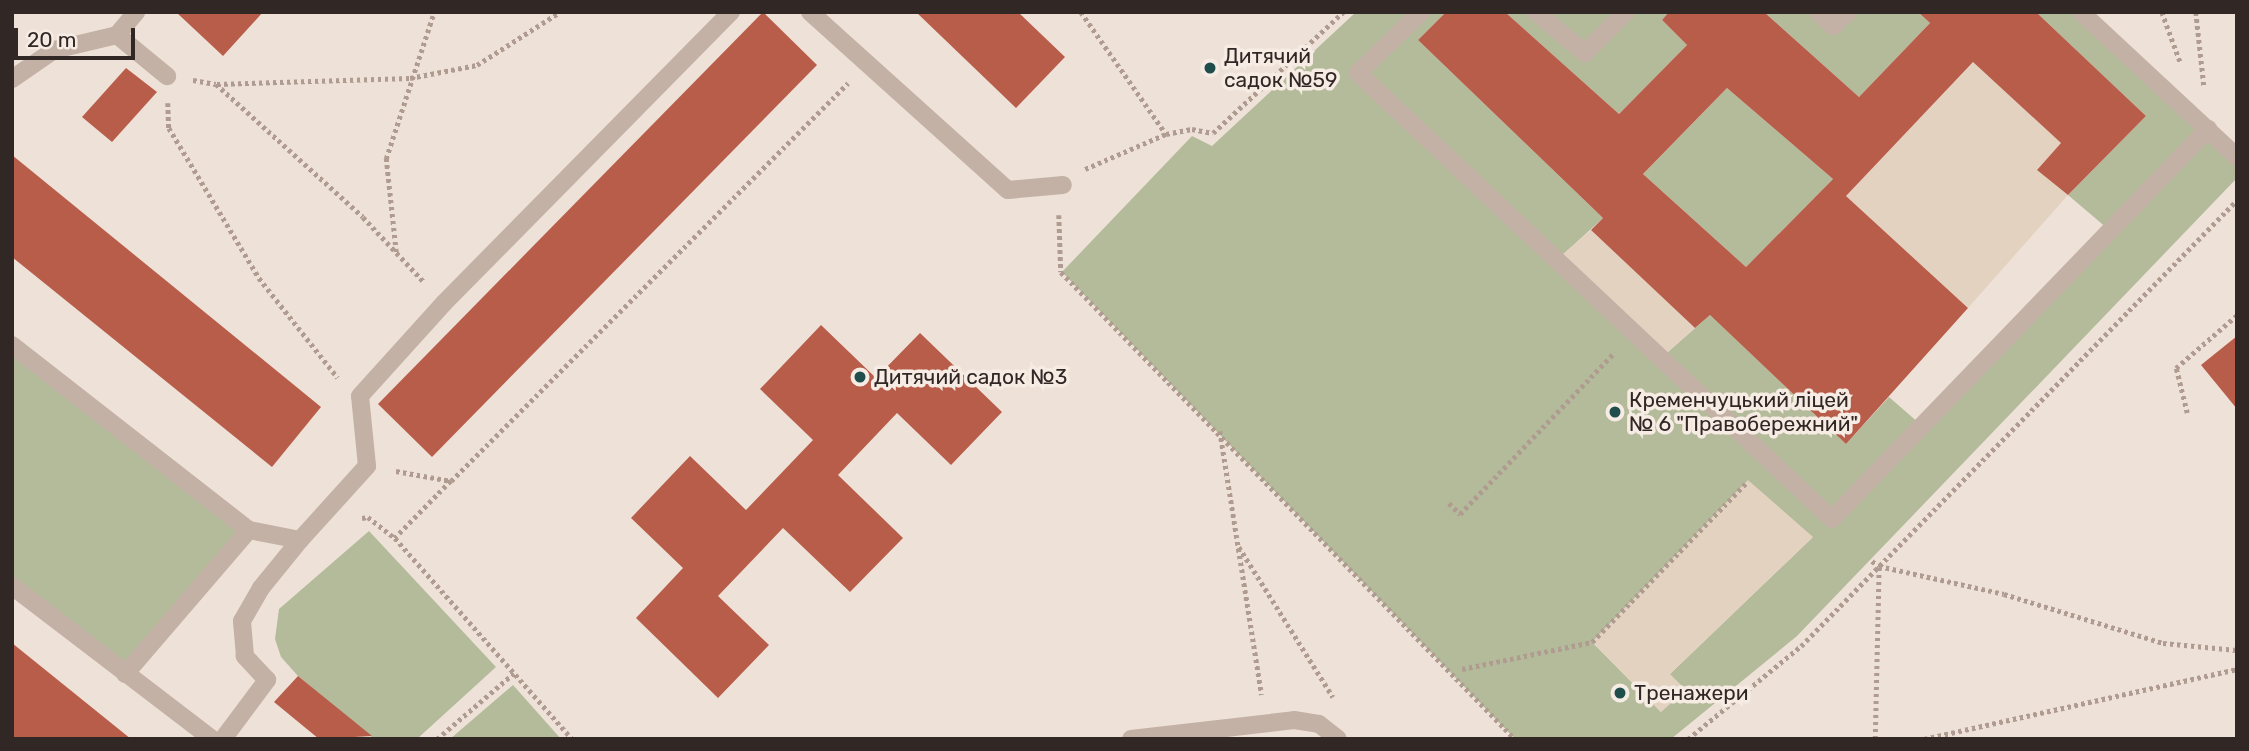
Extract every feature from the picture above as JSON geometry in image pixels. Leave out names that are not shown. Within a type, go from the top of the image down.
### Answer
[{"type":"lane","points":[[12,79],[54,50],[117,35],[136,12]]},
{"type":"lane","points":[[223,739],[267,680],[245,656],[242,621],[261,588],[367,466],[360,396],[444,303],[731,12]]},
{"type":"lane","points":[[810,12],[1008,190],[1063,185]]},
{"type":"lane","points":[[1421,12],[1358,73],[1832,519],[2208,129]]},
{"type":"lane","points":[[1536,12],[1585,53],[1626,12]]},
{"type":"lane","points":[[1818,12],[1833,26],[1847,12]]},
{"type":"lane","points":[[2081,12],[2237,157]]},
{"type":"lane","points":[[117,35],[167,76]]},
{"type":"lane","points":[[12,345],[249,530],[300,540]]},
{"type":"lane","points":[[125,674],[249,530]]},
{"type":"lane","points":[[12,586],[212,739]]},
{"type":"lane","points":[[1131,739],[1266,722],[1319,724],[1338,739]]},
{"type":"path","points":[[396,252],[386,159],[410,78],[434,12]]},
{"type":"path","points":[[340,382],[258,278],[169,128],[167,76],[216,84],[410,78],[477,65],[560,12]]},
{"type":"path","points":[[1081,12],[1166,134]]},
{"type":"path","points":[[1343,12],[1213,134],[1192,129],[1166,134],[1098,161],[1063,185],[1057,230],[1062,272],[1220,430],[1515,739]]},
{"type":"path","points":[[2196,12],[2208,129]]},
{"type":"path","points":[[572,739],[396,538],[866,65]]},
{"type":"path","points":[[216,84],[396,252],[444,303]]},
{"type":"path","points":[[1688,739],[1801,646],[2237,200]]},
{"type":"path","points":[[2187,413],[2176,368],[2237,315]]},
{"type":"path","points":[[1450,503],[1460,514],[1616,352]]},
{"type":"path","points":[[1220,430],[1266,722]]},
{"type":"path","points":[[367,466],[451,481]]},
{"type":"path","points":[[1462,669],[1592,642],[1748,480]]},
{"type":"path","points":[[1237,544],[1341,709]]},
{"type":"path","points":[[1872,561],[1879,566],[2004,594],[2163,643],[2237,650]]},
{"type":"path","points":[[1875,739],[1879,566]]},
{"type":"path","points":[[1924,739],[2237,669]]},
{"type":"path","points":[[437,739],[514,673]]},
{"type":"green space","name":"Кременчуцький ліцей № 6 \"Правобережний\"","points":[[1356,12],[1446,12],[1418,40],[1603,218],[1557,260],[1661,358],[1710,315],[1846,444],[1889,397],[1920,424],[2108,229],[2068,195],[2146,116],[2036,12],[2081,12],[2237,157],[2237,178],[1797,636],[1671,739],[1515,739],[1062,272],[1192,136],[1212,146]],"holes":[[[1813,537],[1670,674],[1661,712],[1592,642]]]},
{"type":"green space","points":[[1505,12],[1669,12],[1662,20],[1687,45],[1619,114]]},
{"type":"green space","points":[[1764,12],[1918,12],[1930,23],[1859,97]]},
{"type":"green space","points":[[1727,88],[1833,179],[1746,267],[1643,174]]},
{"type":"green space","points":[[12,345],[249,530],[125,674],[12,586]]},
{"type":"green space","points":[[369,531],[496,667],[417,739],[374,739],[298,676],[281,657],[275,639],[279,609]]},
{"type":"green space","points":[[513,685],[561,739],[450,739]]},
{"type":"shaded area","points":[[1973,62],[2061,143],[2037,170],[2068,195],[1968,308],[1846,196]]},
{"type":"shaded area","points":[[1591,230],[1695,328],[1661,358],[1556,260]]},
{"type":"shaded area","points":[[1748,480],[1813,537],[1670,674],[1686,690],[1661,712],[1592,642]]},
{"type":"building","points":[[176,12],[263,12],[223,56]]},
{"type":"building","points":[[763,12],[817,65],[432,457],[378,404]]},
{"type":"building","points":[[916,12],[1018,12],[1065,57],[1016,108]]},
{"type":"building","points":[[1446,12],[1505,12],[1619,114],[1687,45],[1662,20],[1669,12],[1764,12],[1859,97],[1930,23],[1918,12],[2036,12],[2146,116],[2068,195],[2037,170],[2061,143],[1973,62],[1846,196],[1968,308],[1846,444],[1710,315],[1695,328],[1591,230],[1603,218],[1418,40]],"holes":[[[1727,88],[1833,179],[1746,267],[1643,174]]]},
{"type":"building","points":[[126,68],[157,92],[112,142],[82,117]]},
{"type":"building","points":[[12,155],[321,407],[272,467],[12,257]]},
{"type":"building","points":[[821,325],[876,378],[920,333],[1002,412],[951,465],[897,413],[838,475],[903,538],[850,592],[783,528],[718,596],[769,645],[718,698],[636,618],[683,568],[631,518],[690,456],[746,510],[813,440],[760,389]]},
{"type":"building","points":[[2237,336],[2237,409],[2201,365]]},
{"type":"building","points":[[12,643],[131,739],[12,739]]},
{"type":"building","points":[[298,676],[372,736],[319,739],[274,702]]},
{"type":"place","name":"Дитячий садок №59","points":[[1210,68]]},
{"type":"place","name":"Дитячий садок №3","points":[[860,377]]},
{"type":"place","name":"Кременчуцький ліцей № 6 \"Правобережний\"","points":[[1615,412]]},
{"type":"place","name":"Тренажери","points":[[1620,693]]}]
